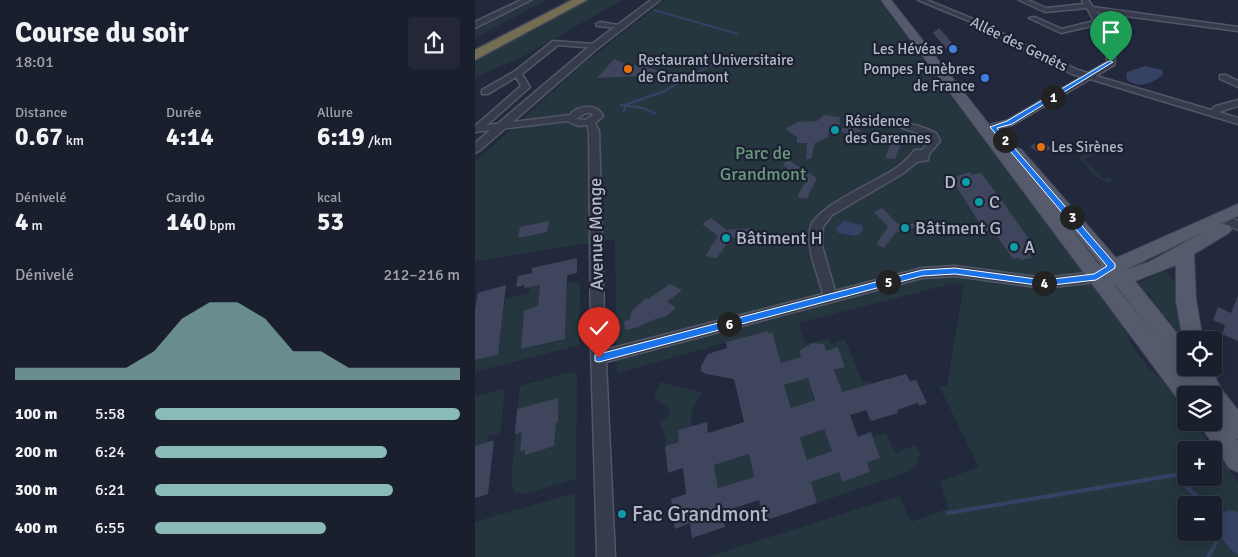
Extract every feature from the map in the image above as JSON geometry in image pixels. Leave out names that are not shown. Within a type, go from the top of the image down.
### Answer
[{"type":"highway","points":[[475,44],[560,0]]},
{"type":"highway","points":[[475,50],[571,0]]},
{"type":"highway","points":[[475,56],[581,0]]},
{"type":"highway","points":[[475,38],[531,4]]},
{"type":"main road","points":[[886,0],[1109,273],[1177,350]]},
{"type":"main road","points":[[892,0],[989,128],[1013,166],[1049,202],[1094,259],[1109,273],[1182,386]]},
{"type":"main road","points":[[1109,273],[1134,276],[1185,251],[1234,220]]},
{"type":"main road","points":[[1202,386],[1121,293],[1107,282],[1109,273],[1133,259],[1234,220]]},
{"type":"main road","points":[[1185,251],[1185,300],[1191,331]]},
{"type":"main road","points":[[1133,259],[1159,264],[1172,271],[1185,300]]},
{"type":"main road","points":[[1222,409],[1238,427]]},
{"type":"main road","points":[[1216,431],[1238,460]]},
{"type":"street","points":[[475,149],[595,46],[656,0]]},
{"type":"street","name":"Allée des Genêts","points":[[921,0],[971,20],[1065,68],[1238,121]]},
{"type":"street","points":[[1022,0],[1045,10],[1088,5],[1238,29]]},
{"type":"street","points":[[475,25],[531,4]]},
{"type":"street","points":[[989,128],[1009,123],[1089,76],[1112,60],[1099,22],[1088,5]]},
{"type":"street","points":[[1033,18],[1064,33],[1099,22]]},
{"type":"street","points":[[600,24],[620,26]]},
{"type":"street","points":[[485,92],[518,73],[557,42],[595,46]]},
{"type":"street","points":[[476,131],[526,87],[518,73]]},
{"type":"street","points":[[1223,76],[1238,84]]},
{"type":"street","points":[[1212,113],[1219,108],[1238,103]]},
{"type":"street","name":"Avenue Monge","points":[[504,123],[573,116],[576,123],[590,122],[594,131],[606,557]]},
{"type":"street","points":[[829,297],[816,246],[817,226],[828,212],[898,172],[935,142],[933,135],[924,130],[887,122],[859,122]]},
{"type":"street","points":[[476,131],[504,123]]},
{"type":"street","points":[[476,131],[488,137]]},
{"type":"street","points":[[599,358],[922,273],[955,271],[1044,283],[1109,273]]},
{"type":"green space","points":[[531,0],[547,0],[475,38],[475,28]]},
{"type":"green space","points":[[585,0],[622,0],[526,55],[475,77],[475,60]]},
{"type":"green space","name":"Parc de Grandmont","points":[[665,0],[879,0],[1129,333],[1127,338],[1142,360],[1177,398],[1177,431],[1200,431],[1207,441],[1177,441],[1177,486],[1222,486],[1222,461],[1238,482],[1238,557],[707,557],[899,496],[911,522],[949,508],[940,481],[979,467],[939,386],[947,386],[964,285],[954,283],[799,323],[805,344],[829,338],[831,344],[845,340],[863,383],[871,381],[872,384],[842,392],[812,392],[815,400],[791,408],[784,385],[808,378],[809,381],[845,367],[838,348],[826,351],[824,344],[812,343],[804,347],[801,357],[781,363],[772,333],[768,331],[617,373],[615,239],[475,261],[475,162],[583,64]]},
{"type":"green space","points":[[1081,139],[1100,152],[1084,159],[1104,179],[1109,177],[1113,181],[1103,181],[1098,178],[1079,157],[1094,153],[1085,143],[1054,148]]},
{"type":"green space","points":[[1165,271],[1175,282],[1184,331],[1177,331],[1177,334],[1173,330],[1175,329],[1165,316],[1162,317],[1147,298],[1152,297],[1150,293],[1144,294],[1138,286],[1140,282]]},
{"type":"green space","points":[[580,282],[579,345],[475,372],[475,360],[498,355],[505,299],[529,293],[530,287],[540,285],[538,305],[532,307],[522,349],[565,339],[567,284]]},
{"type":"green space","points":[[572,372],[577,375],[576,479],[527,493],[515,492],[511,481],[520,386]]},
{"type":"green space","points":[[660,382],[700,392],[701,395],[692,410],[692,426],[678,430],[679,442],[665,446],[666,438],[660,422],[670,415],[668,408],[654,398]]},
{"type":"green space","points":[[505,389],[500,433],[488,436],[487,442],[475,446],[475,396]]},
{"type":"green space","points":[[824,429],[832,451],[807,460],[800,438]]},
{"type":"green space","points":[[886,433],[895,453],[916,445],[920,454],[917,466],[908,472],[817,503],[811,482],[839,472],[842,481],[870,472],[867,462],[880,458],[872,437]]},
{"type":"green space","points":[[749,454],[754,477],[718,488],[714,465]]},
{"type":"green space","points":[[575,493],[575,557],[475,557],[475,522]]},
{"type":"water","points":[[1145,66],[1162,70],[1163,74],[1154,81],[1139,85],[1130,82],[1126,78],[1127,72]]},
{"type":"water","points":[[844,221],[862,225],[863,231],[856,236],[838,233],[836,228]]},
{"type":"water","points":[[1229,510],[1238,512],[1238,555],[1232,551],[1222,538],[1222,514]]},
{"type":"building","points":[[939,28],[959,51],[949,52],[933,33]]},
{"type":"building","name":"Restaurant Universitaire de Grandmont","points":[[614,59],[630,66],[639,65],[660,71],[638,76],[597,78]]},
{"type":"building","name":"Résidence des Garennes","points":[[824,115],[840,117],[839,135],[829,128],[828,137],[815,143],[811,159],[806,159],[807,143],[797,143],[797,137],[785,129],[798,122],[817,121]]},
{"type":"building","points":[[854,126],[862,131],[848,135],[839,130]]},
{"type":"building","points":[[892,139],[902,141],[895,159],[885,158]]},
{"type":"building","name":"Les Sirènes","points":[[1043,141],[1052,149],[1038,153],[1030,146]]},
{"type":"building","points":[[787,159],[817,178],[807,199],[797,197],[805,182],[783,165]]},
{"type":"building","points":[[970,172],[972,175],[981,173],[997,194],[1036,249],[1027,251],[1032,258],[1013,259],[993,230],[985,232],[951,178]]},
{"type":"building","name":"Bâtiment G","points":[[882,208],[898,224],[918,224],[918,227],[896,232],[884,248],[876,244],[888,227],[874,212]]},
{"type":"building","name":"Bâtiment H","points":[[711,218],[727,230],[750,228],[751,232],[730,239],[717,258],[705,256],[718,236],[702,224]]},
{"type":"building","points":[[549,221],[547,232],[518,238],[520,227]]},
{"type":"building","points":[[577,258],[577,273],[567,275],[565,339],[521,349],[524,311],[538,305],[540,285],[524,288],[525,285],[516,287],[518,276],[532,273],[532,268]]},
{"type":"building","points":[[670,284],[682,290],[667,302],[676,308],[665,317],[625,330],[624,321],[629,320],[632,311],[646,298],[648,299]]},
{"type":"building","points":[[506,285],[498,355],[475,360],[475,309],[478,293]]},
{"type":"building","points":[[1238,296],[1238,341],[1222,334],[1225,325],[1213,320],[1218,307],[1231,313]]},
{"type":"building","points":[[768,331],[769,333],[772,332],[781,363],[801,357],[799,351],[812,343],[824,344],[826,351],[838,347],[845,367],[834,370],[842,392],[906,374],[910,381],[916,380],[927,403],[919,406],[918,403],[897,410],[898,413],[871,421],[866,410],[850,415],[858,437],[871,432],[880,458],[867,462],[870,472],[842,482],[839,472],[811,482],[817,503],[764,521],[759,500],[722,512],[725,527],[692,538],[690,523],[675,529],[671,499],[686,494],[683,468],[668,473],[665,446],[679,442],[678,430],[707,422],[708,433],[744,422],[734,379],[706,374],[701,371],[701,366],[708,354],[727,348],[726,342]],"holes":[[[808,378],[815,400],[791,408],[784,385]],[[824,429],[832,451],[807,460],[800,438]],[[749,454],[754,477],[718,488],[714,465]]]},
{"type":"building","points":[[558,398],[558,422],[556,423],[554,446],[525,455],[525,450],[520,451],[522,432],[515,434],[517,409]]},
{"type":"building","points":[[494,440],[488,494],[475,498],[475,446]]},
{"type":"waterway","points":[[654,10],[738,34]]},
{"type":"waterway","points":[[662,92],[733,53]]},
{"type":"waterway","points":[[625,106],[665,91]]},
{"type":"waterway","points":[[624,111],[625,106]]},
{"type":"waterway","points":[[625,106],[644,108],[656,114]]},
{"type":"waterway","points":[[948,513],[1175,475],[1196,496]]},
{"type":"waterway","points":[[1208,557],[1217,541]]},
{"type":"place","name":"Les Hévéas","points":[[953,49]]},
{"type":"place","name":"Restaurant Universitaire de Grandmont","points":[[628,69]]},
{"type":"place","name":"Pompes Funèbres de France","points":[[985,78]]},
{"type":"place","name":"Résidence des Garennes","points":[[835,130]]},
{"type":"place","name":"Les Sirènes","points":[[1041,147]]},
{"type":"place","name":"D","points":[[966,182]]},
{"type":"place","name":"C","points":[[979,202]]},
{"type":"place","name":"Bâtiment G","points":[[905,228]]},
{"type":"place","name":"Bâtiment H","points":[[726,238]]},
{"type":"place","name":"A","points":[[1014,247]]},
{"type":"place","name":"Fac Grandmont","points":[[622,514]]},
{"type":"route","points":[[599,358],[922,273],[955,271],[1044,283],[1096,277],[1112,266],[1063,206],[993,127],[1009,123],[1111,62]]}]
